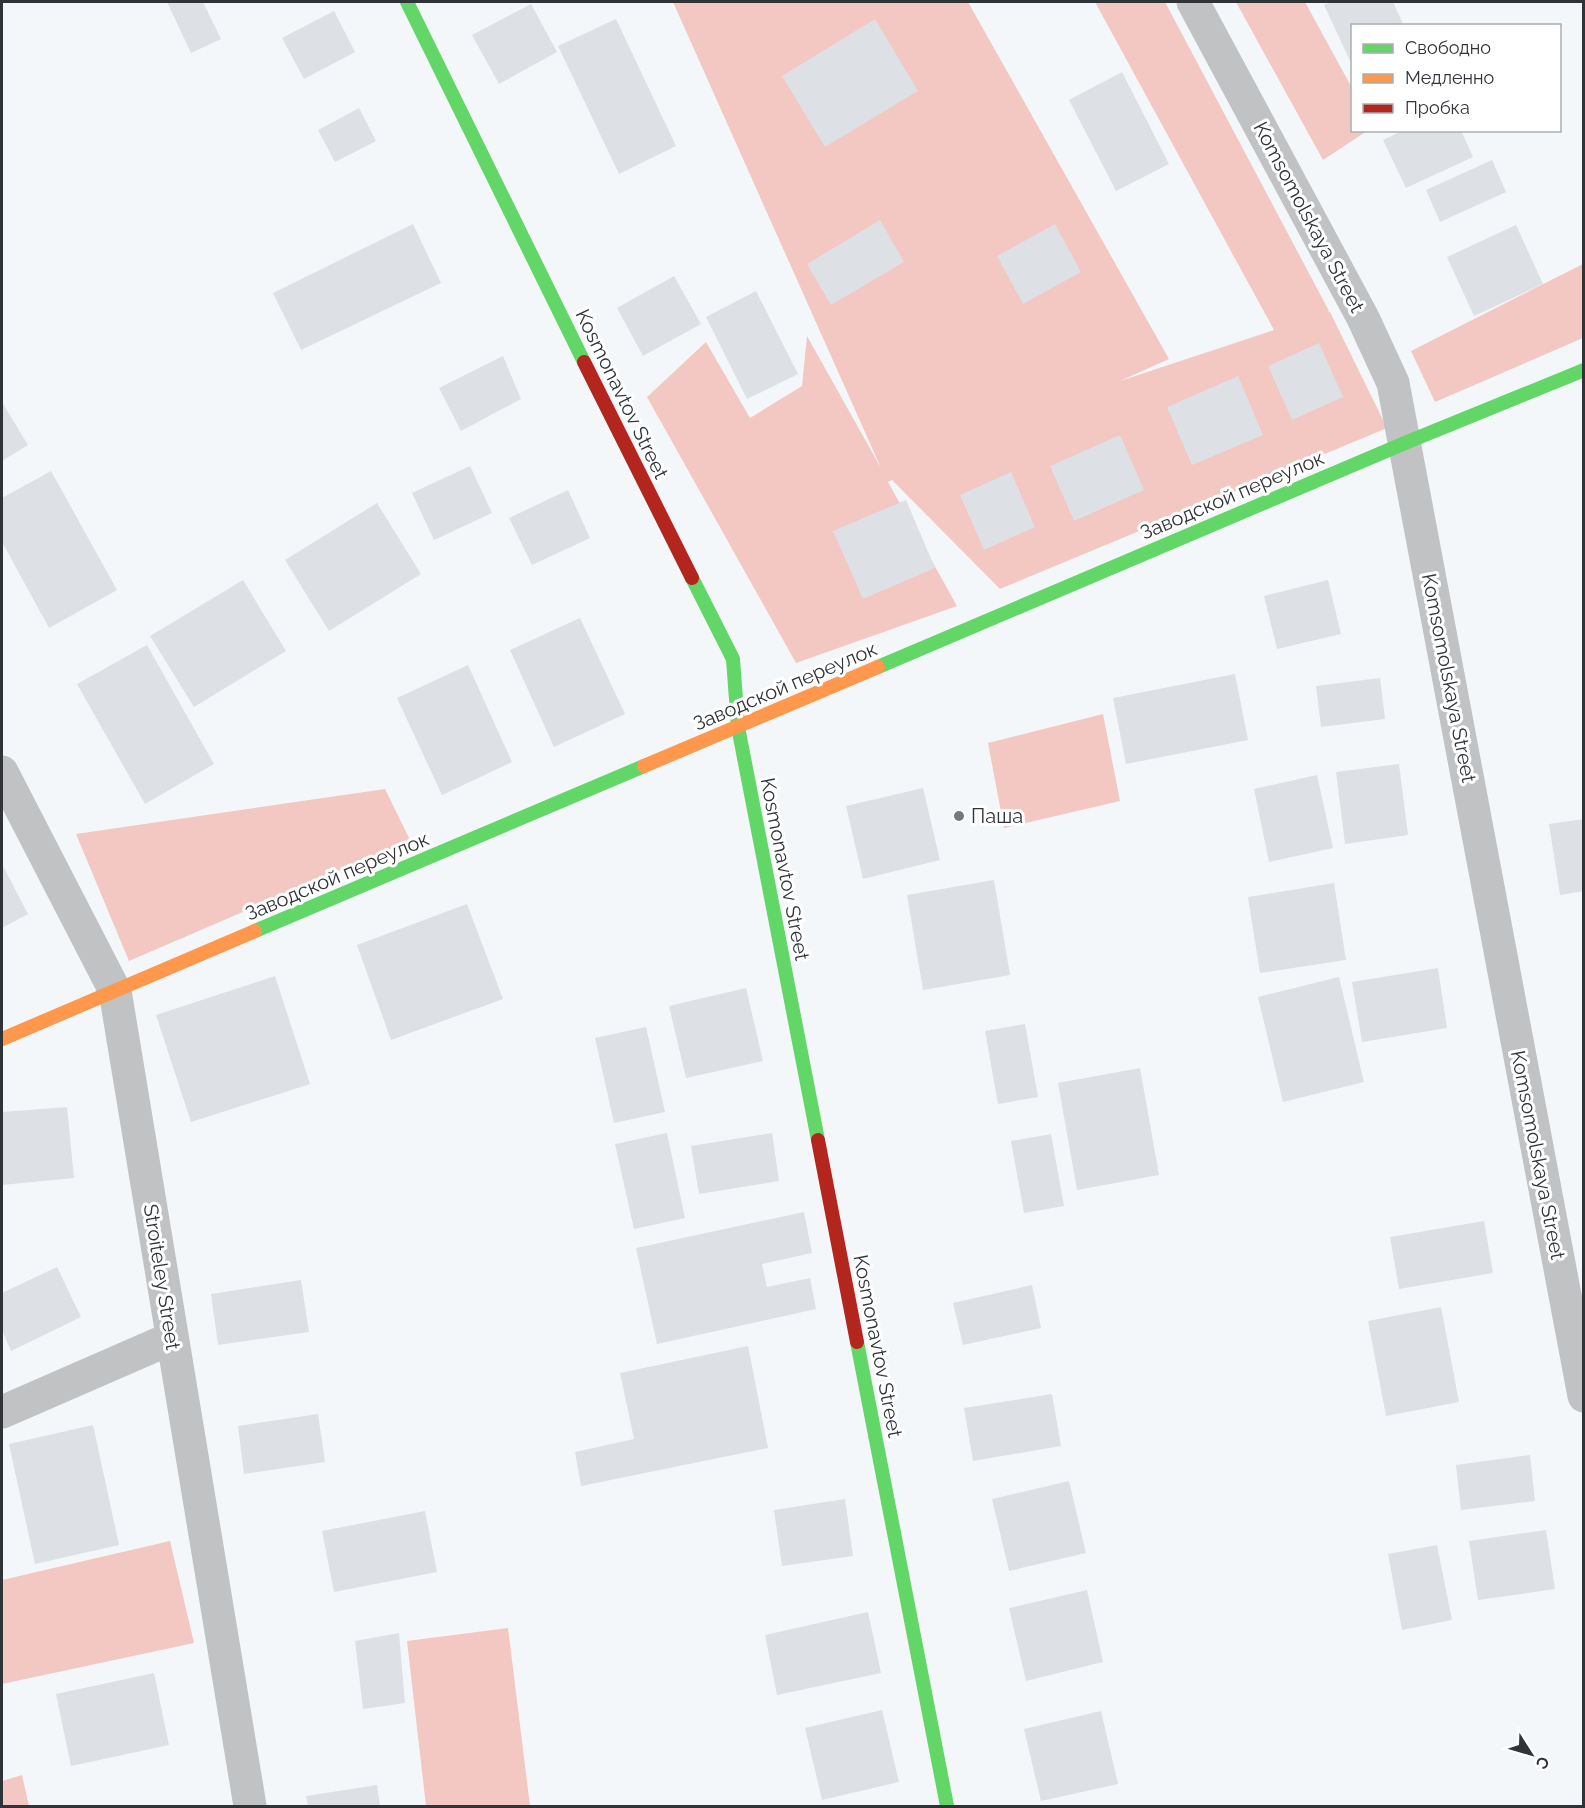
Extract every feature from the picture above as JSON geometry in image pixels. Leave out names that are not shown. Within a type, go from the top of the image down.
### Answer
[{"type":"street","name":"Kosmonavtov Street","points":[[407,2],[733,659],[738,727],[947,1806]]},
{"type":"street","name":"Komsomolskaya Street","points":[[1193,2],[1363,318],[1393,383],[1584,1396]]},
{"type":"street","name":"Заводской переулок","points":[[2,1039],[1405,443],[1584,370]]},
{"type":"street","name":"Stroiteley Street","points":[[2,772],[115,991],[250,1806]]},
{"type":"street","points":[[2,1412],[172,1338]]},
{"type":"shaded area","points":[[673,2],[968,2],[1169,359],[1120,381],[1274,330],[1095,2],[1165,2],[1330,312],[1387,428],[1000,589],[892,480],[888,482],[957,606],[796,663],[647,397],[706,342],[750,418],[802,386],[807,336],[881,468]]},
{"type":"shaded area","points":[[1236,2],[1305,2],[1351,86],[1351,132],[1365,132],[1323,160]]},
{"type":"shaded area","points":[[1583,264],[1583,338],[1435,402],[1411,351]]},
{"type":"shaded area","points":[[1103,714],[1120,801],[1004,828],[988,743]]},
{"type":"shaded area","points":[[385,789],[410,840],[129,961],[76,834]]},
{"type":"shaded area","points":[[170,1541],[194,1643],[2,1684],[2,1580]]},
{"type":"shaded area","points":[[508,1628],[530,1806],[426,1806],[407,1641]]},
{"type":"shaded area","points":[[22,1775],[29,1806],[2,1806],[2,1781]]},
{"type":"building","points":[[167,2],[203,2],[221,39],[191,53]]},
{"type":"building","points":[[1331,2],[1393,2],[1403,24],[1351,24],[1351,63],[1324,5]]},
{"type":"building","points":[[531,4],[557,52],[499,84],[472,35]]},
{"type":"building","points":[[334,11],[355,52],[304,79],[282,38]]},
{"type":"building","points":[[616,19],[676,146],[619,174],[558,46]]},
{"type":"building","points":[[875,19],[918,91],[825,147],[782,76]]},
{"type":"building","points":[[1122,72],[1169,164],[1116,191],[1069,100]]},
{"type":"building","points":[[359,108],[376,141],[335,162],[318,130]]},
{"type":"building","points":[[1400,132],[1462,132],[1473,157],[1406,188],[1383,140]]},
{"type":"building","points":[[1492,160],[1506,192],[1440,222],[1426,190]]},
{"type":"building","points":[[880,220],[904,262],[831,305],[807,264]]},
{"type":"building","points":[[413,224],[441,283],[301,350],[273,293]]},
{"type":"building","points":[[1055,224],[1081,272],[1023,304],[997,256]]},
{"type":"building","points":[[1516,225],[1543,284],[1474,316],[1447,257]]},
{"type":"building","points":[[674,276],[701,324],[643,356],[617,308]]},
{"type":"building","points":[[756,291],[798,374],[747,399],[706,317]]},
{"type":"building","points":[[1319,343],[1343,397],[1292,420],[1268,366]]},
{"type":"building","points":[[503,356],[521,399],[461,431],[439,388]]},
{"type":"building","points":[[1238,376],[1263,435],[1192,465],[1167,407]]},
{"type":"building","points":[[2,402],[28,445],[2,461]]},
{"type":"building","points":[[1120,435],[1144,490],[1074,521],[1050,466]]},
{"type":"building","points":[[470,466],[492,513],[434,540],[412,493]]},
{"type":"building","points":[[51,471],[117,590],[49,628],[2,542],[2,498]]},
{"type":"building","points":[[1011,472],[1035,527],[984,550],[960,495]]},
{"type":"building","points":[[568,490],[590,538],[532,565],[509,518]]},
{"type":"building","points":[[906,500],[935,568],[863,599],[833,531]]},
{"type":"building","points":[[377,503],[421,574],[329,631],[285,560]]},
{"type":"building","points":[[243,580],[286,651],[194,707],[150,636]]},
{"type":"building","points":[[1328,580],[1341,634],[1277,649],[1264,596]]},
{"type":"building","points":[[580,618],[625,714],[554,747],[510,650]]},
{"type":"building","points":[[147,645],[214,764],[145,804],[77,684]]},
{"type":"building","points":[[468,665],[512,762],[442,795],[397,698]]},
{"type":"building","points":[[1235,674],[1248,740],[1126,764],[1113,698]]},
{"type":"building","points":[[1380,678],[1385,719],[1321,727],[1316,686]]},
{"type":"building","points":[[1399,764],[1408,835],[1345,844],[1336,772]]},
{"type":"building","points":[[1317,775],[1333,848],[1269,862],[1254,789]]},
{"type":"building","points":[[923,788],[940,860],[863,879],[846,806]]},
{"type":"building","points":[[1584,819],[1584,891],[1560,895],[1549,824]]},
{"type":"building","points":[[2,864],[28,914],[2,928]]},
{"type":"building","points":[[994,880],[1010,975],[923,990],[907,895]]},
{"type":"building","points":[[1334,883],[1346,960],[1260,973],[1248,897]]},
{"type":"building","points":[[467,904],[503,999],[391,1040],[357,945]]},
{"type":"building","points":[[1438,968],[1447,1028],[1362,1042],[1352,982]]},
{"type":"building","points":[[275,976],[310,1084],[191,1122],[156,1015]]},
{"type":"building","points":[[1339,977],[1364,1082],[1283,1102],[1258,997]]},
{"type":"building","points":[[746,988],[763,1061],[686,1078],[669,1006]]},
{"type":"building","points":[[1025,1024],[1038,1097],[998,1104],[985,1031]]},
{"type":"building","points":[[646,1027],[665,1112],[614,1123],[595,1038]]},
{"type":"building","points":[[1140,1068],[1159,1175],[1077,1190],[1058,1083]]},
{"type":"building","points":[[67,1107],[74,1178],[2,1185],[2,1112]]},
{"type":"building","points":[[667,1133],[685,1218],[634,1229],[615,1144]]},
{"type":"building","points":[[772,1133],[779,1181],[699,1194],[691,1146]]},
{"type":"building","points":[[1051,1134],[1064,1206],[1024,1213],[1011,1141]]},
{"type":"building","points":[[804,1212],[812,1253],[762,1264],[767,1287],[810,1278],[816,1309],[657,1344],[636,1248]]},
{"type":"building","points":[[1484,1221],[1493,1273],[1399,1289],[1390,1237]]},
{"type":"building","points":[[57,1267],[81,1317],[11,1351],[2,1330],[2,1293]]},
{"type":"building","points":[[301,1280],[309,1332],[218,1345],[211,1294]]},
{"type":"building","points":[[1032,1285],[1041,1328],[963,1345],[953,1303]]},
{"type":"building","points":[[1441,1307],[1459,1402],[1386,1416],[1368,1321]]},
{"type":"building","points":[[748,1346],[768,1448],[581,1486],[575,1452],[634,1439],[620,1373]]},
{"type":"building","points":[[1052,1394],[1061,1446],[973,1461],[964,1408]]},
{"type":"building","points":[[318,1414],[325,1462],[244,1474],[238,1426]]},
{"type":"building","points":[[93,1425],[119,1545],[35,1564],[9,1444]]},
{"type":"building","points":[[1530,1455],[1535,1501],[1461,1510],[1456,1465]]},
{"type":"building","points":[[1069,1481],[1086,1553],[1009,1571],[992,1499]]},
{"type":"building","points":[[845,1499],[853,1556],[782,1566],[774,1510]]},
{"type":"building","points":[[425,1511],[437,1572],[334,1592],[322,1531]]},
{"type":"building","points":[[1546,1530],[1555,1589],[1478,1600],[1469,1541]]},
{"type":"building","points":[[1437,1545],[1452,1620],[1402,1630],[1388,1554]]},
{"type":"building","points":[[1087,1590],[1103,1662],[1026,1681],[1009,1608]]},
{"type":"building","points":[[868,1612],[881,1673],[777,1695],[765,1635]]},
{"type":"building","points":[[399,1633],[405,1703],[363,1709],[355,1641]]},
{"type":"building","points":[[154,1673],[169,1745],[71,1766],[56,1694]]},
{"type":"building","points":[[882,1710],[899,1782],[822,1800],[805,1728]]},
{"type":"building","points":[[1101,1711],[1118,1784],[1041,1801],[1024,1729]]},
{"type":"building","points":[[377,1785],[380,1806],[308,1806],[306,1796]]},
{"type":"traffic: fast","points":[[407,2],[584,362]]},
{"type":"traffic: fast","points":[[878,667],[1405,443],[1584,370]]},
{"type":"traffic: fast","points":[[692,578],[733,659],[738,727],[818,1140]]},
{"type":"traffic: fast","points":[[255,931],[644,766]]},
{"type":"traffic: fast","points":[[857,1342],[947,1806]]},
{"type":"traffic: slow","points":[[644,766],[878,667]]},
{"type":"traffic: slow","points":[[2,1039],[255,931]]},
{"type":"traffic: jam","points":[[584,362],[692,578]]},
{"type":"traffic: jam","points":[[818,1140],[857,1342]]},
{"type":"place","name":"Паша","points":[[959,816]]}]
